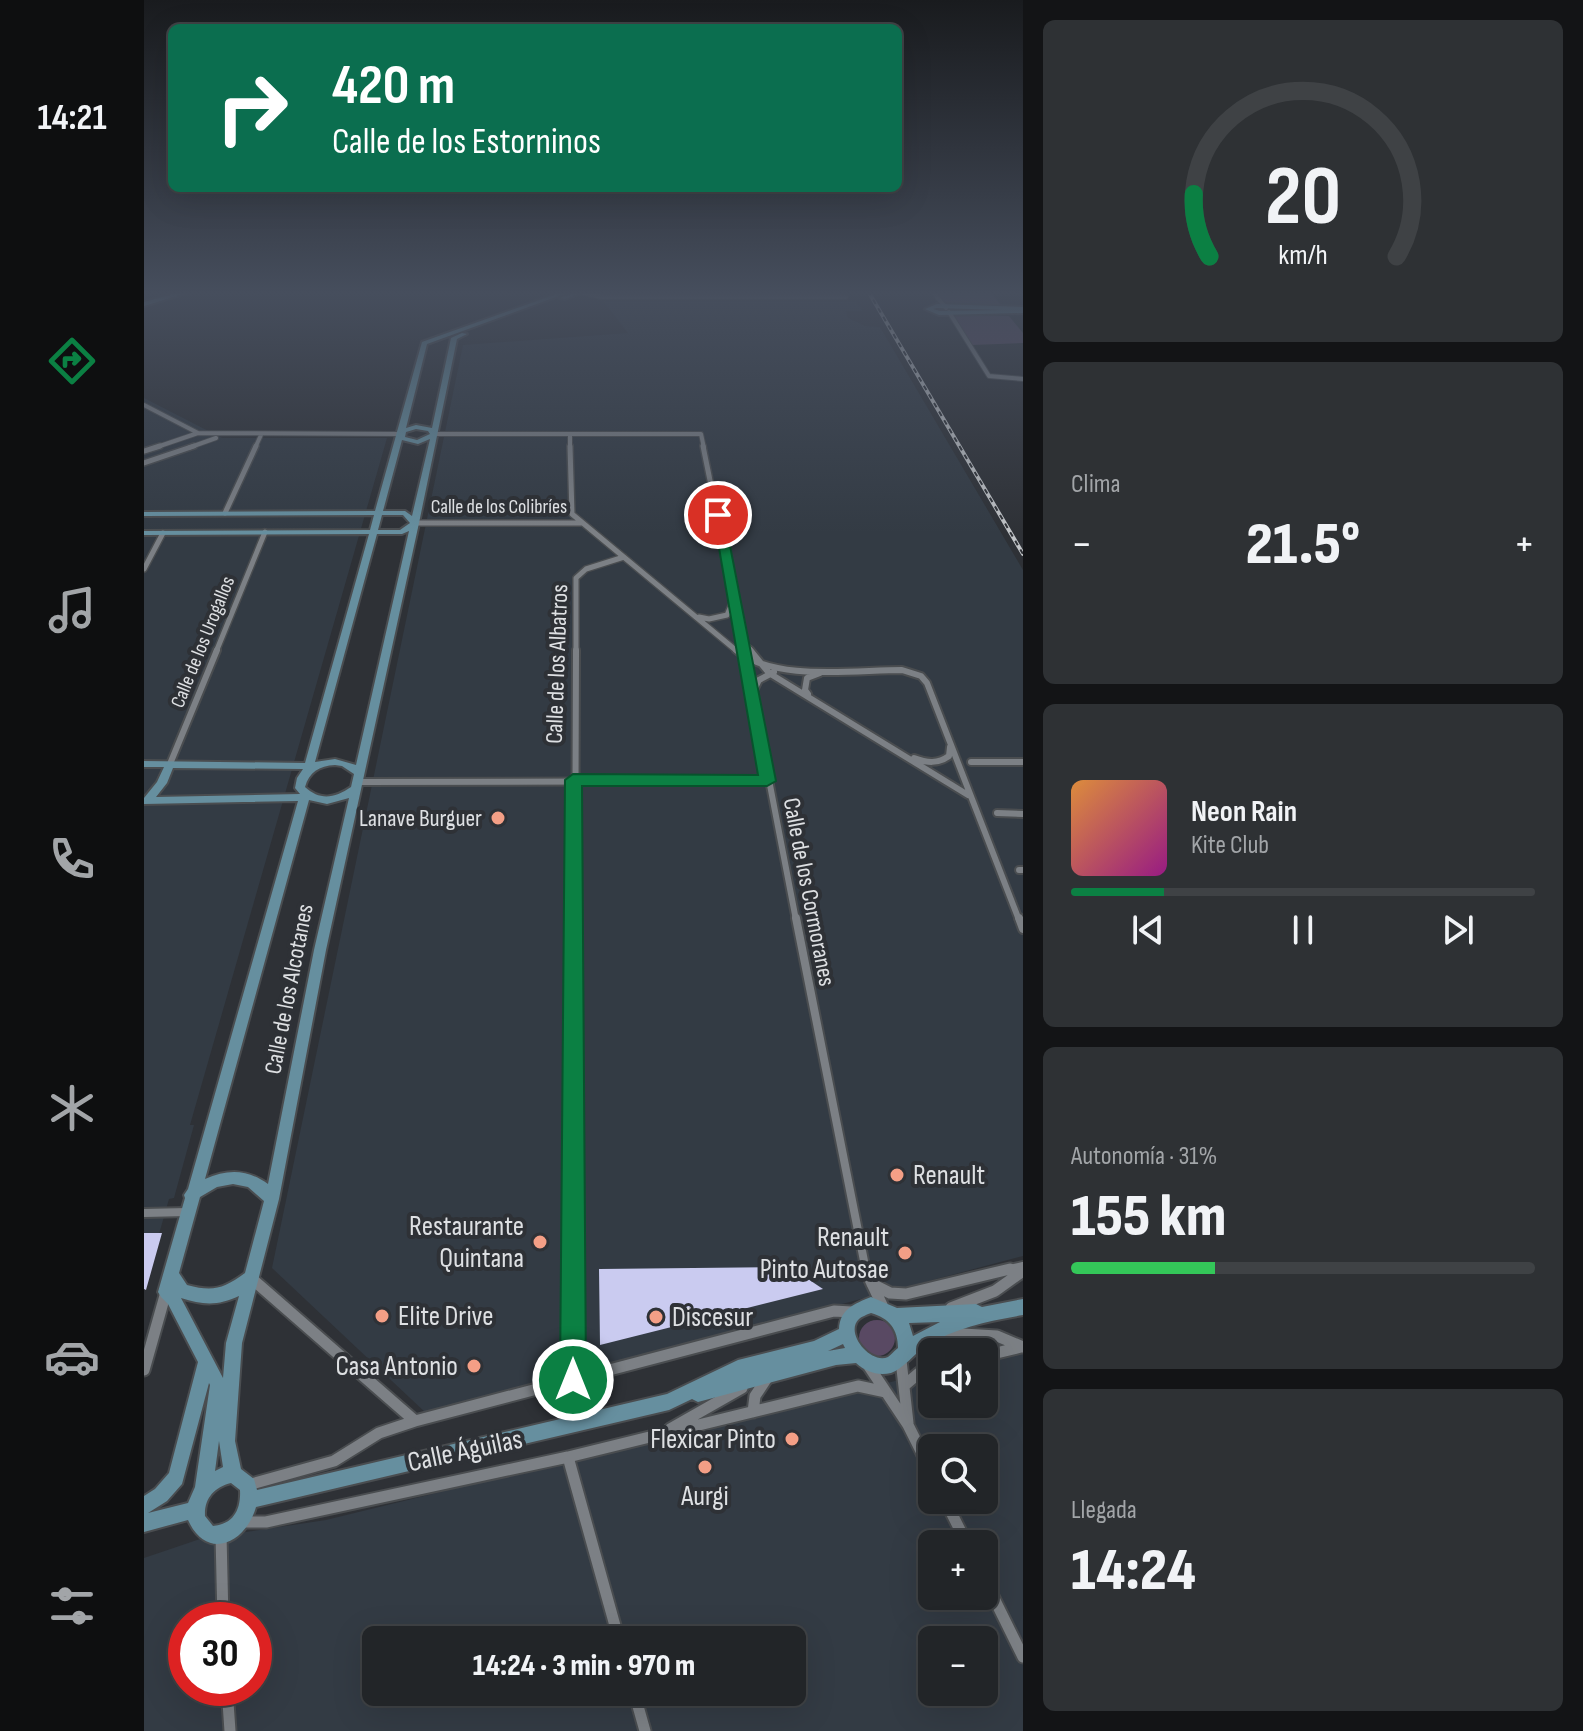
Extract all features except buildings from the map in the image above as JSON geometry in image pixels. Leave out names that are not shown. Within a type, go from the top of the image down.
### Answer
[{"type":"street","points":[[306,797],[300,788],[300,780],[311,767],[416,372]]},
{"type":"street","name":"Calle de los Alcotanes","points":[[244,1486],[227,1441],[234,1343],[272,1199],[447,372]]},
{"type":"street","points":[[986,372],[989,376],[1023,379]]},
{"type":"street","points":[[144,405],[198,433]]},
{"type":"street","points":[[144,451],[198,433],[400,434],[416,427],[430,429],[434,434]]},
{"type":"street","points":[[400,434],[412,442],[434,434],[570,434],[572,514],[754,665],[767,670],[970,796]]},
{"type":"street","name":"Calle de los Cormoranes","points":[[570,434],[701,434],[863,1266],[889,1311]]},
{"type":"street","points":[[144,463],[229,435]]},
{"type":"street","points":[[225,513],[261,435]]},
{"type":"street","points":[[265,532],[271,521],[268,513]]},
{"type":"street","points":[[144,514],[405,513],[415,523],[402,532],[144,533]]},
{"type":"street","points":[[144,569],[168,523],[178,514]]},
{"type":"street","name":"Calle de los Colibríes","points":[[415,523],[583,523]]},
{"type":"street","name":"Calle de los Urogallos","points":[[170,764],[265,532]]},
{"type":"street","name":"Calle de los Albatros","points":[[573,1380],[576,578],[586,569],[624,557]]},
{"type":"street","points":[[691,613],[709,619],[727,615],[735,597]]},
{"type":"street","points":[[744,643],[767,670],[902,670],[921,676],[927,683],[1023,929]]},
{"type":"street","points":[[753,692],[767,670]]},
{"type":"street","points":[[812,699],[805,690],[807,678],[831,670]]},
{"type":"street","points":[[896,750],[921,761],[938,762],[949,756],[950,744]]},
{"type":"street","points":[[144,764],[311,767],[337,761],[355,768],[358,782]]},
{"type":"street","points":[[971,762],[1023,762]]},
{"type":"street","points":[[146,801],[162,783],[170,764]]},
{"type":"street","points":[[146,801],[306,797],[336,800],[358,782],[767,781]]},
{"type":"street","name":"Calle de los Alcotanes","points":[[144,1370],[306,797]]},
{"type":"street","points":[[997,813],[1023,814]]},
{"type":"street","points":[[191,1195],[209,1182],[233,1176],[260,1184],[272,1199]]},
{"type":"street","points":[[144,1213],[187,1212]]},
{"type":"street","points":[[872,1284],[890,1293],[906,1294],[1023,1268]]},
{"type":"street","points":[[940,1313],[995,1291],[1023,1268]]},
{"type":"street","points":[[171,1274],[182,1291],[208,1299],[234,1291],[251,1278],[415,1421]]},
{"type":"street","points":[[166,1292],[173,1299],[218,1384],[204,1487],[195,1510],[200,1529],[210,1535],[221,1535],[241,1522],[244,1486]]},
{"type":"street","points":[[918,1445],[847,1334],[847,1323],[853,1312],[861,1307],[940,1313],[1023,1307]]},
{"type":"street","points":[[204,1487],[222,1475],[244,1486],[334,1461],[379,1433],[415,1421],[834,1311],[853,1312]]},
{"type":"street","points":[[889,1311],[904,1327],[908,1425]]},
{"type":"street","points":[[669,1402],[771,1373],[862,1359],[879,1367],[893,1365],[928,1333],[947,1324],[996,1311]]},
{"type":"street","points":[[928,1333],[997,1336],[1023,1347]]},
{"type":"street","name":"Calle Águilas","points":[[244,1486],[669,1402],[738,1368],[815,1349],[847,1334]]},
{"type":"street","points":[[998,1353],[1023,1347]]},
{"type":"street","points":[[144,1506],[161,1495],[176,1478],[206,1361]]},
{"type":"street","points":[[753,1412],[755,1396],[771,1373]]},
{"type":"street","points":[[661,1434],[771,1373]]},
{"type":"street","points":[[905,1385],[918,1374]]},
{"type":"street","name":"Calle Águilas","points":[[241,1522],[266,1522],[568,1457],[858,1386],[886,1392]]},
{"type":"street","points":[[568,1457],[615,1626]]},
{"type":"street","points":[[144,1523],[195,1510]]},
{"type":"street","points":[[221,1535],[223,1602]]},
{"type":"street","points":[[998,1606],[1023,1657]]},
{"type":"street","points":[[228,1706],[230,1731]]},
{"type":"street","points":[[638,1706],[645,1731]]},
{"type":"shaded area","points":[[457,372],[906,372],[1023,570],[1023,1256],[427,1414],[272,1268]]},
{"type":"shaded area","points":[[144,398],[222,438],[387,438],[190,1125],[194,1125],[174,1198],[169,1199],[144,1287]]},
{"type":"shaded area","points":[[877,1320],[889,1326],[895,1338],[889,1350],[877,1356],[865,1350],[859,1338],[865,1326]]},
{"type":"shaded area","points":[[1023,1349],[1023,1731],[144,1731],[144,1558],[200,1539],[326,1520],[918,1375],[918,1418],[998,1418],[998,1355]]},
{"type":"railway","points":[[916,372],[1023,554]]},
{"type":"place","name":"Lanave Burguer","points":[[498,818]]},
{"type":"place","name":"Renault","points":[[897,1175]]},
{"type":"place","name":"Restaurante Quintana","points":[[540,1242]]},
{"type":"place","name":"Renault Pinto Autosae","points":[[905,1253]]},
{"type":"place","name":"Elite Drive","points":[[382,1316]]},
{"type":"place","name":"Discesur","points":[[656,1317]]},
{"type":"place","name":"Casa Antonio","points":[[474,1366]]},
{"type":"place","name":"Flexicar Pinto","points":[[792,1439]]},
{"type":"place","name":"Aurgi","points":[[705,1467]]},
{"type":"route","points":[[573,1380],[573,780],[767,781],[750,674],[718,515]]}]
